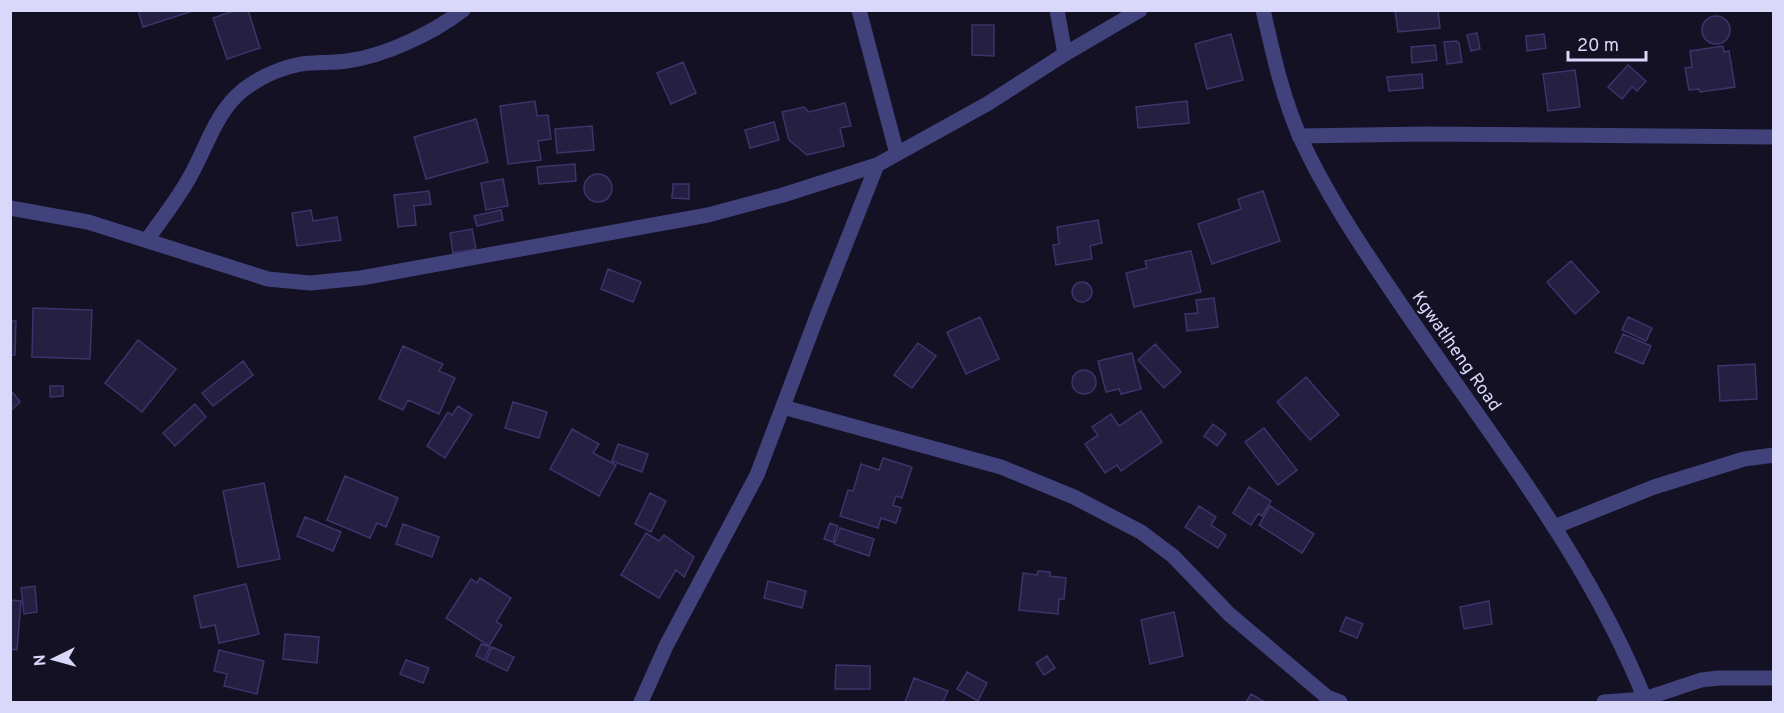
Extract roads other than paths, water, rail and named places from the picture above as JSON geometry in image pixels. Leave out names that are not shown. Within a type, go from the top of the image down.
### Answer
[{"type":"street","points":[[147,240],[193,173],[216,122],[243,90],[266,75],[301,64],[348,61],[378,53],[421,36],[463,10]]},
{"type":"street","points":[[859,10],[897,154]]},
{"type":"street","points":[[1058,10],[1065,54]]},
{"type":"street","points":[[10,208],[88,222],[268,279],[310,283],[351,279],[708,215],[755,203],[877,165],[987,104],[1140,10]]},
{"type":"street","name":"Kgwatlheng Road","points":[[1263,10],[1282,91],[1299,136],[1322,182],[1357,240],[1554,527],[1608,619],[1645,701]]},
{"type":"street","points":[[1299,136],[1425,134],[1773,137]]},
{"type":"street","points":[[641,702],[666,646],[758,475],[819,311],[877,165]]},
{"type":"street","points":[[783,407],[1001,467],[1074,497],[1141,532],[1173,556],[1229,614],[1328,697],[1340,702]]},
{"type":"street","points":[[1554,527],[1654,487],[1744,459],[1773,455]]},
{"type":"street","points":[[1604,702],[1645,701],[1701,680],[1773,678]]}]
